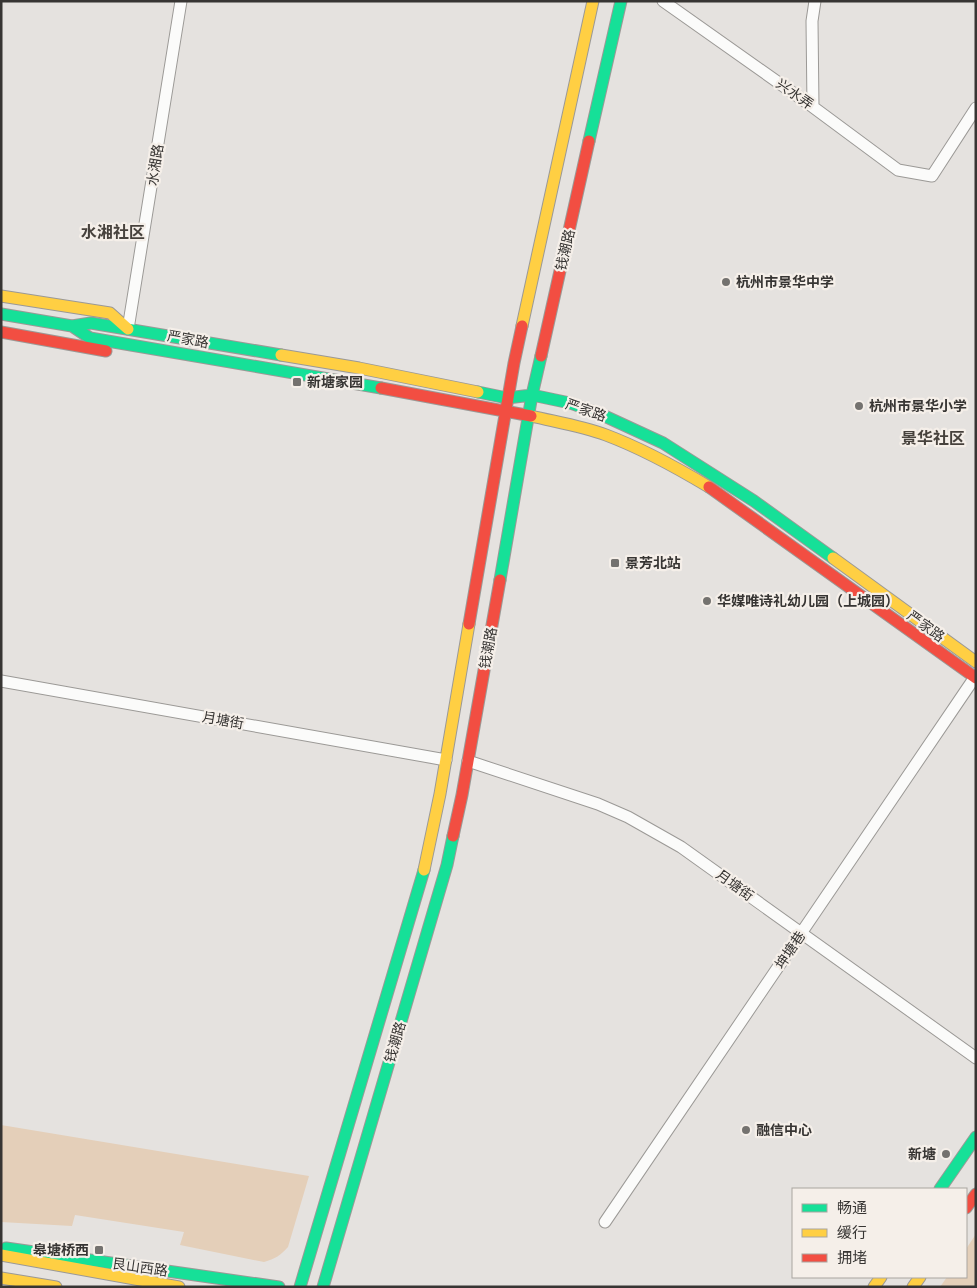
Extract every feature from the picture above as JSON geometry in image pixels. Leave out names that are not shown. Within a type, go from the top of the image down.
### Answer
[{"type":"main road","name":"钱潮路","points":[[300,1287],[423,875],[446,760],[507,398],[593,1]]},
{"type":"main road","name":"钱潮路","points":[[323,1287],[448,865],[532,395],[621,1]]},
{"type":"main road","name":"严家路","points":[[1,296],[110,313],[128,328]]},
{"type":"main road","name":"严家路","points":[[1,314],[72,326],[91,324],[128,328],[358,368],[507,398],[532,395],[570,403],[598,413],[663,443],[694,461],[754,501],[976,662]]},
{"type":"main road","name":"严家路","points":[[72,326],[90,338],[505,410],[580,426],[606,435],[643,451],[707,486],[975,678]]},
{"type":"main road","name":"严家路","points":[[1,332],[129,355],[151,348]]},
{"type":"main road","points":[[941,1188],[976,1137]]},
{"type":"main road","points":[[967,1207],[976,1194]]},
{"type":"main road","name":"艮山西路","points":[[1,1247],[279,1287]]},
{"type":"main road","name":"艮山西路","points":[[1,1256],[179,1287]]},
{"type":"main road","points":[[1,1278],[56,1287]]},
{"type":"street","name":"水湘路","points":[[128,328],[181,1]]},
{"type":"street","name":"兴水弄","points":[[663,1],[813,107],[898,170],[932,176],[976,108]]},
{"type":"street","points":[[813,107],[812,22],[815,1]]},
{"type":"street","name":"坤塘巷","points":[[604,1222],[975,678]]},
{"type":"street","name":"月塘街","points":[[1,681],[446,760]]},
{"type":"street","name":"月塘街","points":[[468,761],[598,804],[628,817],[681,847],[976,1058]]},
{"type":"shaded area","points":[[1,1125],[309,1176],[288,1247],[278,1256],[264,1262],[180,1245],[184,1232],[75,1215],[72,1226],[1,1222]]},
{"type":"shaded area","points":[[976,1234],[976,1287],[940,1287],[946,1278],[967,1278],[967,1248]]},
{"type":"traffic: fast","points":[[589,141],[621,1]]},
{"type":"traffic: fast","points":[[1,314],[72,326],[91,323],[281,355]]},
{"type":"traffic: fast","points":[[72,326],[90,338],[381,388]]},
{"type":"traffic: fast","points":[[500,580],[532,395],[541,356]]},
{"type":"traffic: fast","points":[[478,392],[507,398],[532,395],[570,403],[598,413],[663,443],[754,501],[833,558]]},
{"type":"traffic: fast","points":[[323,1287],[447,865],[453,836]]},
{"type":"traffic: fast","points":[[300,1287],[424,870]]},
{"type":"traffic: fast","points":[[941,1188],[976,1137]]},
{"type":"traffic: fast","points":[[6,1248],[279,1287]]},
{"type":"traffic: slow","points":[[522,326],[593,1]]},
{"type":"traffic: slow","points":[[1,296],[110,313],[128,329]]},
{"type":"traffic: slow","points":[[281,355],[359,368],[478,392]]},
{"type":"traffic: slow","points":[[531,416],[606,435],[658,459],[709,487]]},
{"type":"traffic: slow","points":[[833,558],[976,662]]},
{"type":"traffic: slow","points":[[424,870],[440,794],[469,624]]},
{"type":"traffic: slow","points":[[1,1255],[179,1287]]},
{"type":"traffic: slow","points":[[1,1278],[56,1287]]},
{"type":"traffic: slow","points":[[874,1287],[880,1278]]},
{"type":"traffic: slow","points":[[913,1287],[919,1278]]},
{"type":"traffic: jam","points":[[541,356],[589,141]]},
{"type":"traffic: jam","points":[[469,624],[522,326]]},
{"type":"traffic: jam","points":[[1,332],[106,351]]},
{"type":"traffic: jam","points":[[381,388],[531,416]]},
{"type":"traffic: jam","points":[[709,487],[976,678]]},
{"type":"traffic: jam","points":[[453,836],[500,580]]},
{"type":"traffic: jam","points":[[967,1207],[976,1194]]},
{"type":"place","name":"杭州市景华中学","points":[[726,282]]},
{"type":"place","name":"新塘家园","points":[[297,382]]},
{"type":"place","name":"杭州市景华小学","points":[[859,406]]},
{"type":"place","name":"景芳北站","points":[[615,563]]},
{"type":"place","name":"华媒唯诗礼幼儿园（上城园）","points":[[707,601]]},
{"type":"place","name":"融信中心","points":[[746,1130]]},
{"type":"place","name":"新塘","points":[[946,1154]]},
{"type":"place","name":"皋塘桥西","points":[[99,1250]]},
{"type":"district","name":"水湘社区","points":[[113,232]]},
{"type":"district","name":"景华社区","points":[[933,438]]}]
